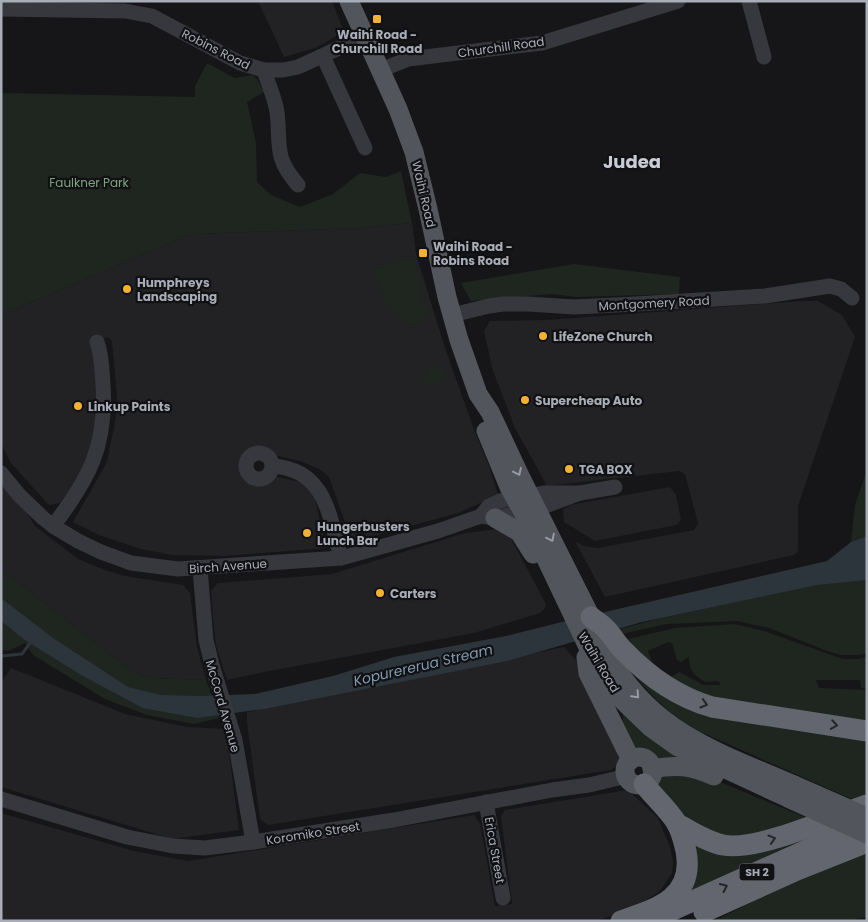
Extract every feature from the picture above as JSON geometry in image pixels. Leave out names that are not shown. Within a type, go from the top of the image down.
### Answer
[{"type":"highway","points":[[582,611],[605,627],[599,640],[634,661],[660,684],[700,704],[867,731]]},
{"type":"highway","points":[[621,921],[662,906],[671,900],[682,887],[687,871],[687,860],[677,824],[638,772]]},
{"type":"highway","points":[[677,824],[723,846],[750,845],[867,805]]},
{"type":"highway","name":"SH 2","points":[[648,921],[821,843],[867,826]]},
{"type":"highway","name":"SH 2","points":[[683,921],[797,870],[867,842]]},
{"type":"main road","name":"Waihi Road","points":[[349,1],[401,116],[414,152],[452,315],[478,394],[478,412],[481,420],[582,611]]},
{"type":"main road","name":"Waihi Road","points":[[526,504],[556,581],[582,611]]},
{"type":"main road","points":[[488,517],[519,532],[532,554],[556,581]]},
{"type":"main road","name":"Waihi Road","points":[[599,640],[605,676],[621,699],[650,727],[678,747],[784,791],[867,818]]},
{"type":"main road","name":"Waihi Road","points":[[599,640],[628,686],[662,720],[686,736],[784,791],[867,834]]},
{"type":"main road","points":[[599,640],[586,659],[588,673],[617,734],[638,772],[670,765],[682,765],[707,773],[734,785],[784,791]]},
{"type":"main road","points":[[617,734],[621,699]]},
{"type":"street","name":"Churchill Road","points":[[381,70],[408,59],[542,43],[678,1]]},
{"type":"street","points":[[749,1],[764,57]]},
{"type":"street","name":"Robins Road","points":[[1,9],[102,6],[152,16],[240,63],[264,70],[289,69],[323,56],[365,36]]},
{"type":"street","points":[[323,56],[366,148]]},
{"type":"street","points":[[264,70],[275,104],[282,161],[298,185]]},
{"type":"street","name":"Montgomery Road","points":[[452,315],[503,304],[574,307],[636,304],[765,296],[830,286],[841,289],[852,298]]},
{"type":"street","points":[[53,526],[84,483],[96,454],[103,425],[102,359],[97,342]]},
{"type":"street","points":[[273,466],[297,471],[308,478],[322,494],[341,558]]},
{"type":"street","name":"Birch Avenue","points":[[1,473],[26,502],[53,526],[78,542],[131,563],[178,569],[341,558],[488,517],[526,504],[545,493],[580,493],[615,487]]},
{"type":"street","name":"McCord Avenue","points":[[200,569],[206,640],[232,727],[252,842]]},
{"type":"street","name":"Koromiko Street","points":[[1,799],[128,837],[173,846],[205,848],[394,820],[589,785],[638,772]]},
{"type":"street","name":"Erica Street","points":[[486,802],[503,898]]},
{"type":"shaded area","points":[[258,1],[332,1],[344,32],[315,48],[284,57]]},
{"type":"shaded area","points":[[412,223],[416,254],[444,345],[498,495],[458,513],[352,542],[329,477],[321,470],[303,462],[259,451],[248,461],[249,470],[304,483],[313,489],[326,548],[226,556],[172,555],[141,549],[99,535],[73,522],[107,462],[118,407],[112,341],[108,337],[96,342],[100,401],[86,467],[60,503],[49,505],[11,463],[1,443],[1,315],[191,234],[360,228]]},
{"type":"shaded area","points":[[818,301],[842,315],[855,337],[798,506],[798,551],[794,555],[605,597],[575,541],[584,546],[598,548],[694,530],[698,523],[685,474],[679,471],[547,486],[515,428],[493,371],[484,331],[490,321],[547,320]]},
{"type":"shaded area","points":[[1,479],[24,508],[35,526],[78,559],[125,576],[183,585],[190,593],[197,647],[206,680],[150,678],[132,671],[1,569]]},
{"type":"shaded area","points":[[670,487],[676,495],[681,520],[676,525],[595,541],[564,522],[563,510],[570,505]]},
{"type":"shaded area","points":[[498,529],[508,533],[546,604],[544,610],[540,613],[474,633],[227,680],[216,645],[213,619],[211,591],[218,583],[332,574],[465,533]]},
{"type":"shaded area","points":[[564,647],[576,660],[618,752],[624,761],[611,770],[268,825],[260,819],[247,712]]},
{"type":"shaded area","points":[[11,668],[125,714],[187,727],[226,729],[239,830],[172,839],[1,787],[1,687]]},
{"type":"shaded area","points":[[628,790],[658,818],[670,847],[673,862],[672,873],[660,891],[636,907],[597,921],[1,921],[1,813],[134,851],[188,861],[474,815],[480,823],[495,906],[512,904],[501,816],[505,810]]},
{"type":"green space","name":"Faulkner Park","points":[[207,63],[235,78],[253,75],[264,92],[247,102],[256,143],[257,182],[271,195],[300,207],[333,194],[360,173],[386,177],[401,171],[412,223],[360,228],[191,234],[1,315],[1,93],[195,97],[195,86]]},
{"type":"green space","points":[[409,259],[416,261],[422,294],[420,301],[426,305],[429,315],[418,325],[406,325],[385,303],[373,268]]},
{"type":"green space","points":[[574,264],[680,277],[679,294],[576,297],[552,294],[471,301],[461,283]]},
{"type":"green space","points":[[440,365],[446,380],[437,383],[420,384],[429,367]]},
{"type":"green space","points":[[867,470],[867,536],[851,542],[855,505]]},
{"type":"green space","points":[[1,569],[132,671],[150,678],[206,680],[220,718],[194,724],[147,715],[105,699],[33,655],[25,643],[8,651],[1,650]]},
{"type":"green space","points":[[867,580],[867,653],[858,655],[841,655],[769,628],[737,621],[667,624],[621,634],[617,630],[661,618],[820,584]]},
{"type":"green space","points":[[734,624],[764,631],[843,659],[867,657],[867,689],[861,688],[860,680],[816,680],[819,688],[867,690],[867,724],[698,697],[681,690],[662,677],[618,638],[624,640],[675,628]],"holes":[[[668,642],[672,643],[677,660],[681,662],[689,657],[690,666],[695,675],[705,682],[718,681],[721,685],[704,685],[679,672],[669,678],[654,667],[648,651]]]},
{"type":"green space","points":[[625,662],[673,696],[867,737],[867,800],[861,803],[694,729],[656,699]]},
{"type":"green space","points":[[624,713],[693,763],[659,760],[647,750],[631,749],[622,722]]},
{"type":"green space","points":[[661,773],[715,780],[809,819],[737,841],[691,824],[658,786],[658,778]]},
{"type":"green space","points":[[830,829],[688,891],[688,835],[706,845]]},
{"type":"green space","points":[[867,850],[867,917],[848,921],[714,921],[770,893]]},
{"type":"water","name":"Kopurererua Stream","points":[[867,536],[867,580],[817,585],[642,622],[507,661],[264,709],[197,718],[143,708],[81,675],[25,640],[1,621],[1,598],[53,638],[128,687],[161,695],[255,694],[333,676],[394,657],[506,636],[827,561],[851,542]]},
{"type":"waterway","points":[[1,656],[22,654],[30,643]]},
{"type":"place","name":"Waihi Road - Churchill Road","points":[[377,19]]},
{"type":"place","name":"Waihi Road - Robins Road","points":[[423,253]]},
{"type":"place","name":"Humphreys Landscaping","points":[[127,289]]},
{"type":"place","name":"LifeZone Church","points":[[543,336]]},
{"type":"place","name":"Supercheap Auto","points":[[525,400]]},
{"type":"place","name":"Linkup Paints","points":[[78,406]]},
{"type":"place","name":"TGA BOX","points":[[569,469]]},
{"type":"place","name":"Hungerbusters Lunch Bar","points":[[307,533]]},
{"type":"place","name":"Carters","points":[[380,593]]},
{"type":"district","name":"Judea","points":[[632,161]]}]
